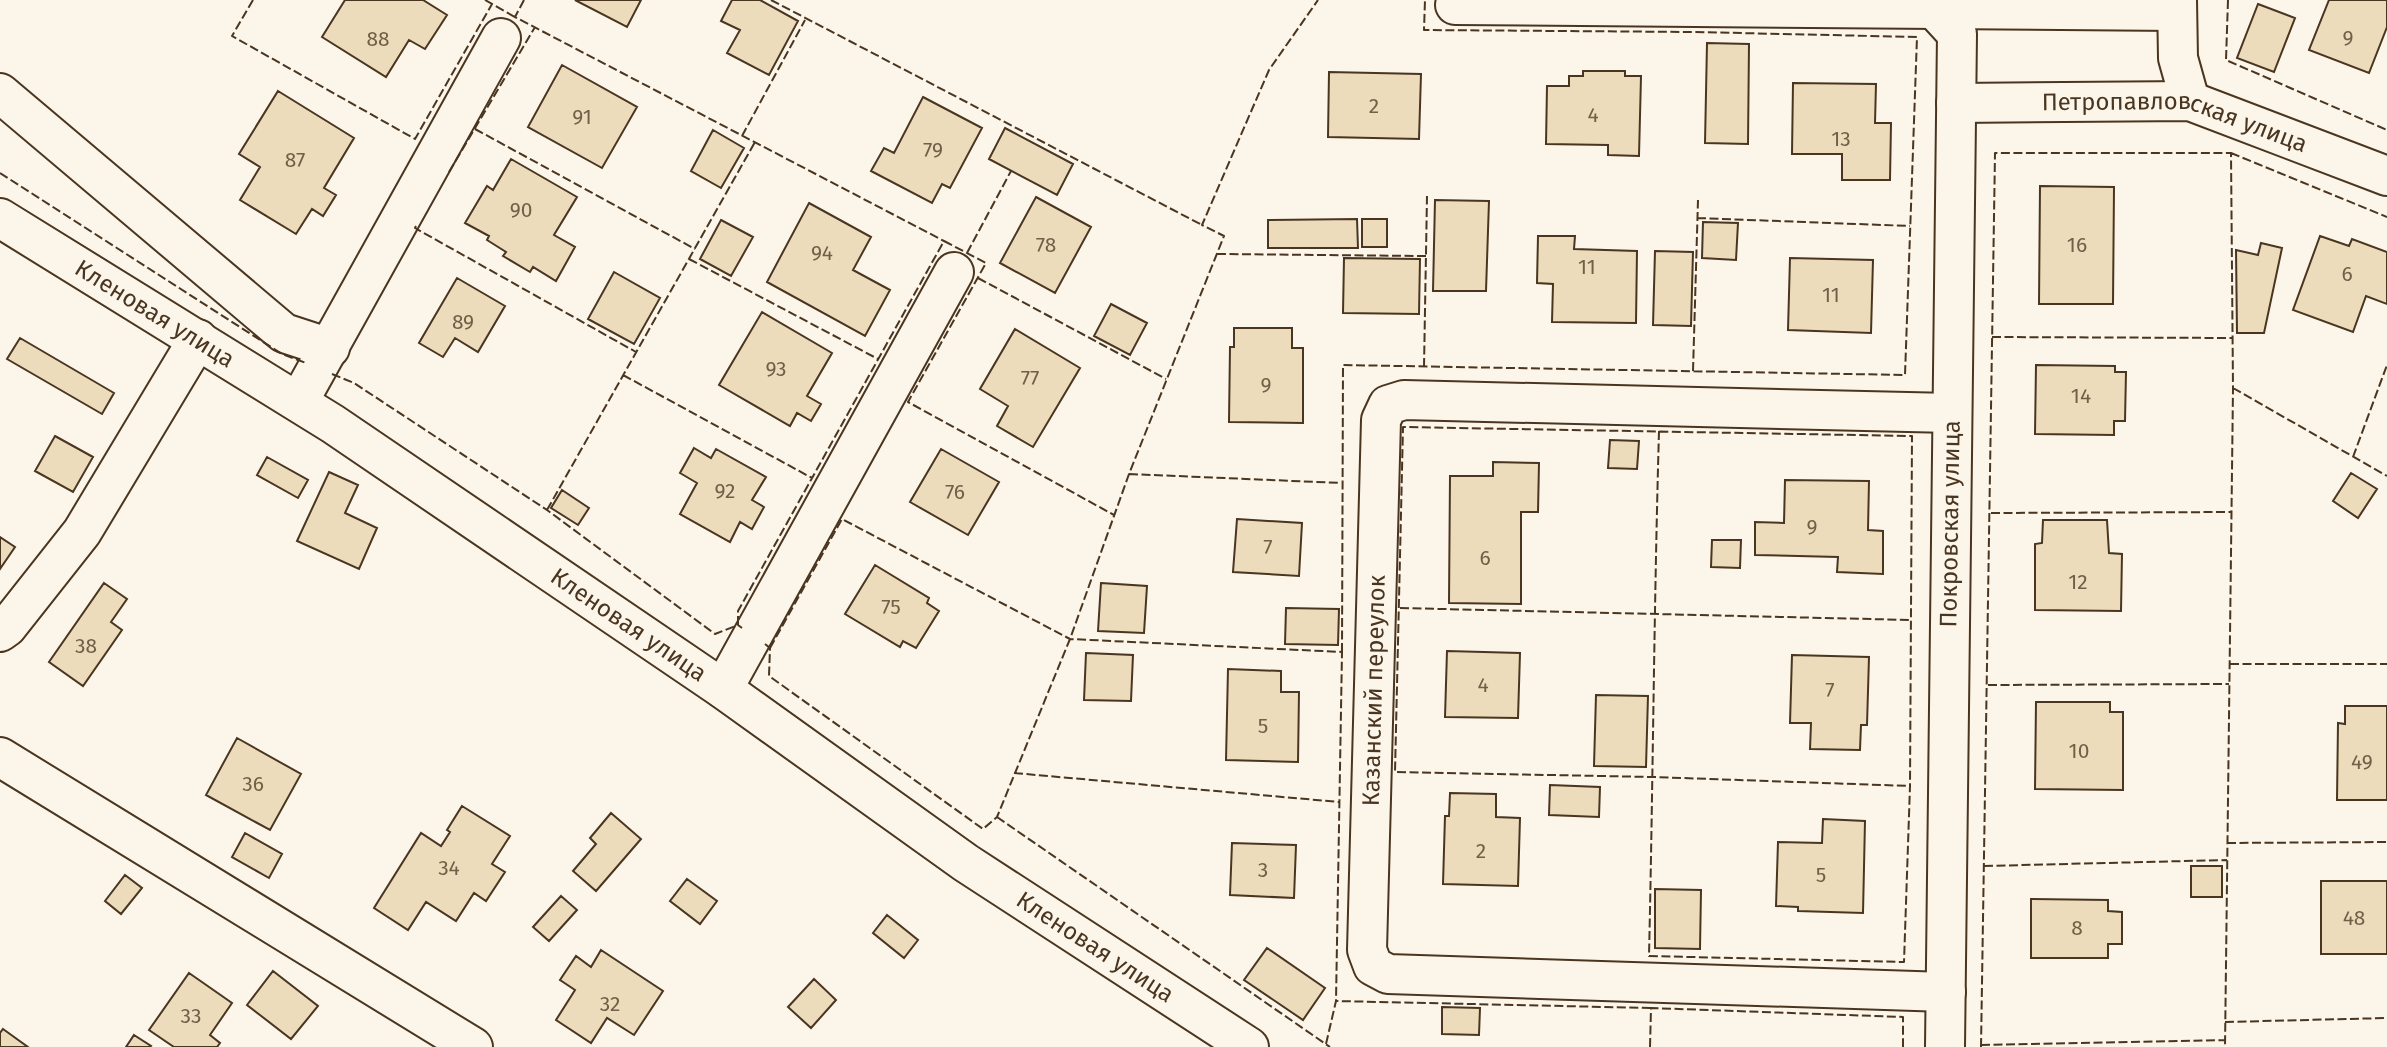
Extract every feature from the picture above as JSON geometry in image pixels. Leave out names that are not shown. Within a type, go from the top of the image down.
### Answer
[{"type":"street","points":[[1455,5],[1935,10],[2176,6],[2178,58],[2190,101]]},
{"type":"street","name":"Покровская улица","points":[[1935,10],[1957,34],[1945,1047]]},
{"type":"street","points":[[299,401],[501,38]]},
{"type":"street","points":[[0,93],[284,333],[330,348]]},
{"type":"street","name":"Петропавловская улица","points":[[1956,103],[2190,101],[2387,176]]},
{"type":"street","name":"Кленовая улица","points":[[0,218],[299,401],[723,689],[966,863],[1249,1047]]},
{"type":"street","points":[[723,689],[954,272]]},
{"type":"street","points":[[0,632],[7,627],[82,532],[198,339]]},
{"type":"street","name":"Казанский переулок","points":[[1946,992],[1388,974],[1373,966],[1367,950],[1381,420],[1388,405],[1404,400],[1951,414]]},
{"type":"street","points":[[0,757],[473,1047]]},
{"type":"building","points":[[345,0],[423,0],[447,15],[425,49],[409,40],[386,77],[322,37]]},
{"type":"building","points":[[575,0],[641,0],[627,27]]},
{"type":"building","points":[[732,0],[760,0],[798,21],[769,75],[727,53],[740,30],[721,21]]},
{"type":"building","points":[[2329,0],[2387,0],[2387,27],[2369,73],[2309,50]]},
{"type":"building","points":[[2258,4],[2295,18],[2274,72],[2237,58]]},
{"type":"building","points":[[1707,43],[1749,44],[1748,144],[1705,143]]},
{"type":"building","points":[[562,65],[637,107],[602,168],[528,127]]},
{"type":"building","points":[[1583,71],[1625,71],[1625,76],[1641,76],[1639,156],[1608,155],[1608,145],[1546,144],[1547,86],[1569,86],[1569,76],[1583,76]]},
{"type":"building","points":[[1329,72],[1421,74],[1419,139],[1328,137]]},
{"type":"building","points":[[1793,83],[1876,84],[1875,123],[1891,123],[1890,180],[1842,180],[1842,154],[1792,154]]},
{"type":"building","points":[[278,91],[354,138],[324,188],[336,195],[323,216],[312,209],[296,234],[240,200],[260,167],[239,154]]},
{"type":"building","points":[[923,97],[982,128],[950,188],[942,184],[932,203],[871,171],[884,148],[894,153]]},
{"type":"building","points":[[1005,128],[1073,164],[1057,195],[989,159]]},
{"type":"building","points":[[713,130],[744,148],[721,188],[691,171]]},
{"type":"building","points":[[511,159],[577,197],[554,235],[575,247],[556,281],[533,267],[530,272],[503,256],[506,252],[487,240],[489,236],[465,223],[487,186],[493,190]]},
{"type":"building","points":[[2040,186],[2114,187],[2113,304],[2039,304]]},
{"type":"building","points":[[1036,197],[1091,227],[1055,293],[1000,263]]},
{"type":"building","points":[[1435,200],[1489,201],[1486,291],[1433,291]]},
{"type":"building","points":[[809,203],[871,237],[853,270],[890,290],[865,336],[767,282]]},
{"type":"building","points":[[1357,219],[1358,248],[1268,248],[1268,220]]},
{"type":"building","points":[[1362,219],[1387,219],[1387,247],[1362,247]]},
{"type":"building","points":[[721,220],[753,237],[731,276],[700,259]]},
{"type":"building","points":[[1703,222],[1738,223],[1736,260],[1702,258]]},
{"type":"building","points":[[1538,236],[1575,236],[1574,249],[1637,251],[1636,323],[1552,322],[1553,284],[1537,283]]},
{"type":"building","points":[[2320,236],[2349,246],[2352,239],[2387,252],[2387,304],[2366,296],[2353,332],[2293,310]]},
{"type":"building","points":[[2261,243],[2282,248],[2264,333],[2237,333],[2236,250],[2258,255]]},
{"type":"building","points":[[1655,251],[1693,252],[1691,326],[1653,325]]},
{"type":"building","points":[[1344,258],[1420,259],[1419,314],[1343,313]]},
{"type":"building","points":[[1790,258],[1873,260],[1871,333],[1788,330]]},
{"type":"building","points":[[614,272],[660,298],[634,344],[588,319]]},
{"type":"building","points":[[457,278],[505,306],[478,352],[455,338],[443,357],[419,343]]},
{"type":"building","points":[[1111,304],[1147,323],[1130,355],[1094,336]]},
{"type":"building","points":[[762,312],[832,353],[807,396],[821,404],[811,421],[797,413],[790,426],[719,385]]},
{"type":"building","points":[[1234,328],[1292,328],[1292,348],[1303,348],[1303,423],[1229,422],[1230,347],[1234,347]]},
{"type":"building","points":[[1015,329],[1080,368],[1033,447],[997,426],[1008,406],[980,389]]},
{"type":"building","points":[[20,338],[114,393],[102,414],[7,359]]},
{"type":"building","points":[[2036,365],[2115,366],[2115,372],[2126,372],[2125,421],[2114,421],[2114,435],[2035,434]]},
{"type":"building","points":[[55,436],[93,457],[73,492],[35,471]]},
{"type":"building","points":[[1610,440],[1639,441],[1637,469],[1608,468]]},
{"type":"building","points":[[694,448],[711,458],[716,449],[766,477],[752,500],[764,507],[752,529],[740,522],[730,542],[680,514],[697,483],[680,473]]},
{"type":"building","points":[[941,449],[999,482],[968,535],[910,502]]},
{"type":"building","points":[[267,457],[308,480],[298,498],[257,475]]},
{"type":"building","points":[[1493,462],[1539,463],[1538,512],[1521,512],[1521,604],[1449,603],[1450,476],[1493,476]]},
{"type":"building","points":[[329,472],[358,485],[345,513],[377,528],[359,569],[297,541]]},
{"type":"building","points":[[2351,473],[2377,489],[2358,518],[2333,501]]},
{"type":"building","points":[[1785,480],[1869,481],[1868,530],[1883,531],[1883,574],[1837,572],[1838,557],[1755,555],[1755,522],[1784,523]]},
{"type":"building","points":[[562,490],[589,508],[578,525],[551,508]]},
{"type":"building","points":[[1237,519],[1302,523],[1299,576],[1233,572]]},
{"type":"building","points":[[2043,520],[2107,520],[2109,553],[2122,554],[2121,611],[2035,610],[2035,544],[2042,543]]},
{"type":"building","points":[[0,537],[15,547],[0,569]]},
{"type":"building","points":[[1712,540],[1741,540],[1740,568],[1711,567]]},
{"type":"building","points":[[875,565],[929,598],[927,603],[939,611],[916,648],[903,641],[900,647],[845,614]]},
{"type":"building","points":[[104,583],[127,599],[111,622],[122,630],[83,686],[49,662]]},
{"type":"building","points":[[1101,583],[1147,586],[1144,633],[1098,631]]},
{"type":"building","points":[[1286,608],[1339,609],[1338,645],[1285,644]]},
{"type":"building","points":[[1447,651],[1520,653],[1518,718],[1445,717]]},
{"type":"building","points":[[1086,653],[1133,655],[1131,701],[1084,700]]},
{"type":"building","points":[[1792,655],[1869,657],[1867,725],[1861,725],[1860,750],[1810,749],[1811,723],[1790,723]]},
{"type":"building","points":[[1228,669],[1281,671],[1281,692],[1299,692],[1298,762],[1226,760]]},
{"type":"building","points":[[1596,695],[1648,696],[1646,767],[1594,766]]},
{"type":"building","points":[[2036,702],[2110,702],[2110,712],[2123,712],[2123,790],[2035,789]]},
{"type":"building","points":[[2345,706],[2387,706],[2387,800],[2337,800],[2338,723],[2345,724]]},
{"type":"building","points":[[237,738],[301,774],[270,830],[206,795]]},
{"type":"building","points":[[1550,785],[1600,787],[1599,817],[1549,815]]},
{"type":"building","points":[[1450,793],[1496,794],[1496,817],[1520,818],[1518,886],[1443,884],[1445,816],[1449,816]]},
{"type":"building","points":[[462,806],[510,836],[492,864],[505,872],[486,901],[474,893],[456,921],[426,902],[408,930],[374,908],[421,833],[441,846],[450,832],[447,830]]},
{"type":"building","points":[[611,813],[641,839],[596,891],[573,871],[596,844],[590,838]]},
{"type":"building","points":[[1823,819],[1865,821],[1863,913],[1798,911],[1798,907],[1776,906],[1778,842],[1822,843]]},
{"type":"building","points":[[245,833],[282,854],[269,878],[232,857]]},
{"type":"building","points":[[1232,843],[1296,845],[1294,898],[1230,895]]},
{"type":"building","points":[[2191,866],[2222,866],[2222,897],[2191,897]]},
{"type":"building","points":[[125,875],[142,888],[121,914],[105,901]]},
{"type":"building","points":[[687,879],[717,901],[700,924],[670,901]]},
{"type":"building","points":[[2321,881],[2387,881],[2387,954],[2321,954]]},
{"type":"building","points":[[1655,889],[1701,890],[1700,949],[1655,948]]},
{"type":"building","points":[[561,896],[577,910],[549,941],[533,927]]},
{"type":"building","points":[[2031,899],[2108,900],[2108,911],[2122,912],[2122,944],[2108,944],[2108,958],[2031,958]]},
{"type":"building","points":[[887,915],[918,940],[904,958],[873,933]]},
{"type":"building","points":[[1267,948],[1325,988],[1303,1020],[1244,980]]},
{"type":"building","points":[[601,950],[663,991],[634,1035],[607,1018],[591,1043],[556,1020],[575,990],[560,980],[576,956],[591,967]]},
{"type":"building","points":[[273,971],[318,1006],[291,1039],[247,1005]]},
{"type":"building","points":[[189,973],[232,1003],[210,1035],[220,1043],[217,1047],[174,1047],[149,1030]]},
{"type":"building","points":[[814,979],[836,1000],[811,1028],[788,1007]]},
{"type":"building","points":[[1442,1007],[1480,1008],[1479,1035],[1442,1034]]},
{"type":"building","points":[[3,1029],[28,1047],[0,1047],[0,1033]]},
{"type":"building","points":[[134,1035],[151,1046],[126,1047]]},
{"type":"fence","points":[[253,0],[232,36],[415,139],[492,4]]},
{"type":"fence","points":[[485,0],[515,17]]},
{"type":"fence","points":[[524,0],[515,17],[944,241]]},
{"type":"fence","points":[[771,0],[1202,225]]},
{"type":"fence","points":[[765,644],[770,648],[769,676],[983,829],[997,817],[1070,639],[1129,474],[1224,236],[1202,225],[1269,70],[1318,0]]},
{"type":"fence","points":[[1342,652],[1343,365],[1905,375],[1917,37],[1424,30],[1425,0]]},
{"type":"fence","points":[[2228,0],[2226,60],[2387,130]]},
{"type":"fence","points":[[742,136],[805,20]]},
{"type":"fence","points":[[449,172],[535,27]]},
{"type":"fence","points":[[475,129],[695,249]]},
{"type":"fence","points":[[547,510],[755,142]]},
{"type":"fence","points":[[1981,1047],[1995,153],[2231,153],[2233,388],[2225,1047]]},
{"type":"fence","points":[[2231,153],[2387,217]]},
{"type":"fence","points":[[967,253],[1011,171]]},
{"type":"fence","points":[[0,173],[282,354],[306,363]]},
{"type":"fence","points":[[1424,367],[1427,196]]},
{"type":"fence","points":[[1693,371],[1698,200]]},
{"type":"fence","points":[[1697,218],[1910,226]]},
{"type":"fence","points":[[416,226],[415,228],[636,352]]},
{"type":"fence","points":[[738,625],[738,611],[944,241],[986,263],[908,402],[1114,515]]},
{"type":"fence","points":[[1217,254],[1426,256]]},
{"type":"fence","points":[[689,259],[878,359]]},
{"type":"fence","points":[[978,278],[1166,379]]},
{"type":"fence","points":[[1992,337],[2232,338]]},
{"type":"fence","points":[[2353,457],[2387,365]]},
{"type":"fence","points":[[332,374],[354,383],[547,510],[715,634],[738,625],[742,628]]},
{"type":"fence","points":[[623,375],[812,478]]},
{"type":"fence","points":[[2233,388],[2387,476]]},
{"type":"fence","points":[[1659,431],[1657,497],[1656,562],[1654,694],[1653,759],[1652,825],[1649,956],[1904,962],[1910,786],[1912,436],[1403,427],[1395,772],[1653,777],[1910,786]]},
{"type":"fence","points":[[1129,474],[1341,483]]},
{"type":"fence","points":[[1991,513],[2231,512]]},
{"type":"fence","points":[[770,648],[842,519],[1070,639],[1342,652],[1336,1001]]},
{"type":"fence","points":[[1400,608],[1911,620]]},
{"type":"fence","points":[[2230,664],[2387,664]]},
{"type":"fence","points":[[1988,685],[2229,684]]},
{"type":"fence","points":[[1014,773],[1339,802]]},
{"type":"fence","points":[[997,817],[1330,1047]]},
{"type":"fence","points":[[2227,843],[2387,842]]},
{"type":"fence","points":[[1984,866],[2227,860]]},
{"type":"fence","points":[[1326,1044],[1336,1001],[1651,1008]]},
{"type":"fence","points":[[1650,1047],[1651,1008],[1903,1017],[1903,1047]]},
{"type":"fence","points":[[2225,1022],[2387,1018]]},
{"type":"fence","points":[[1981,1045],[2225,1040]]}]
